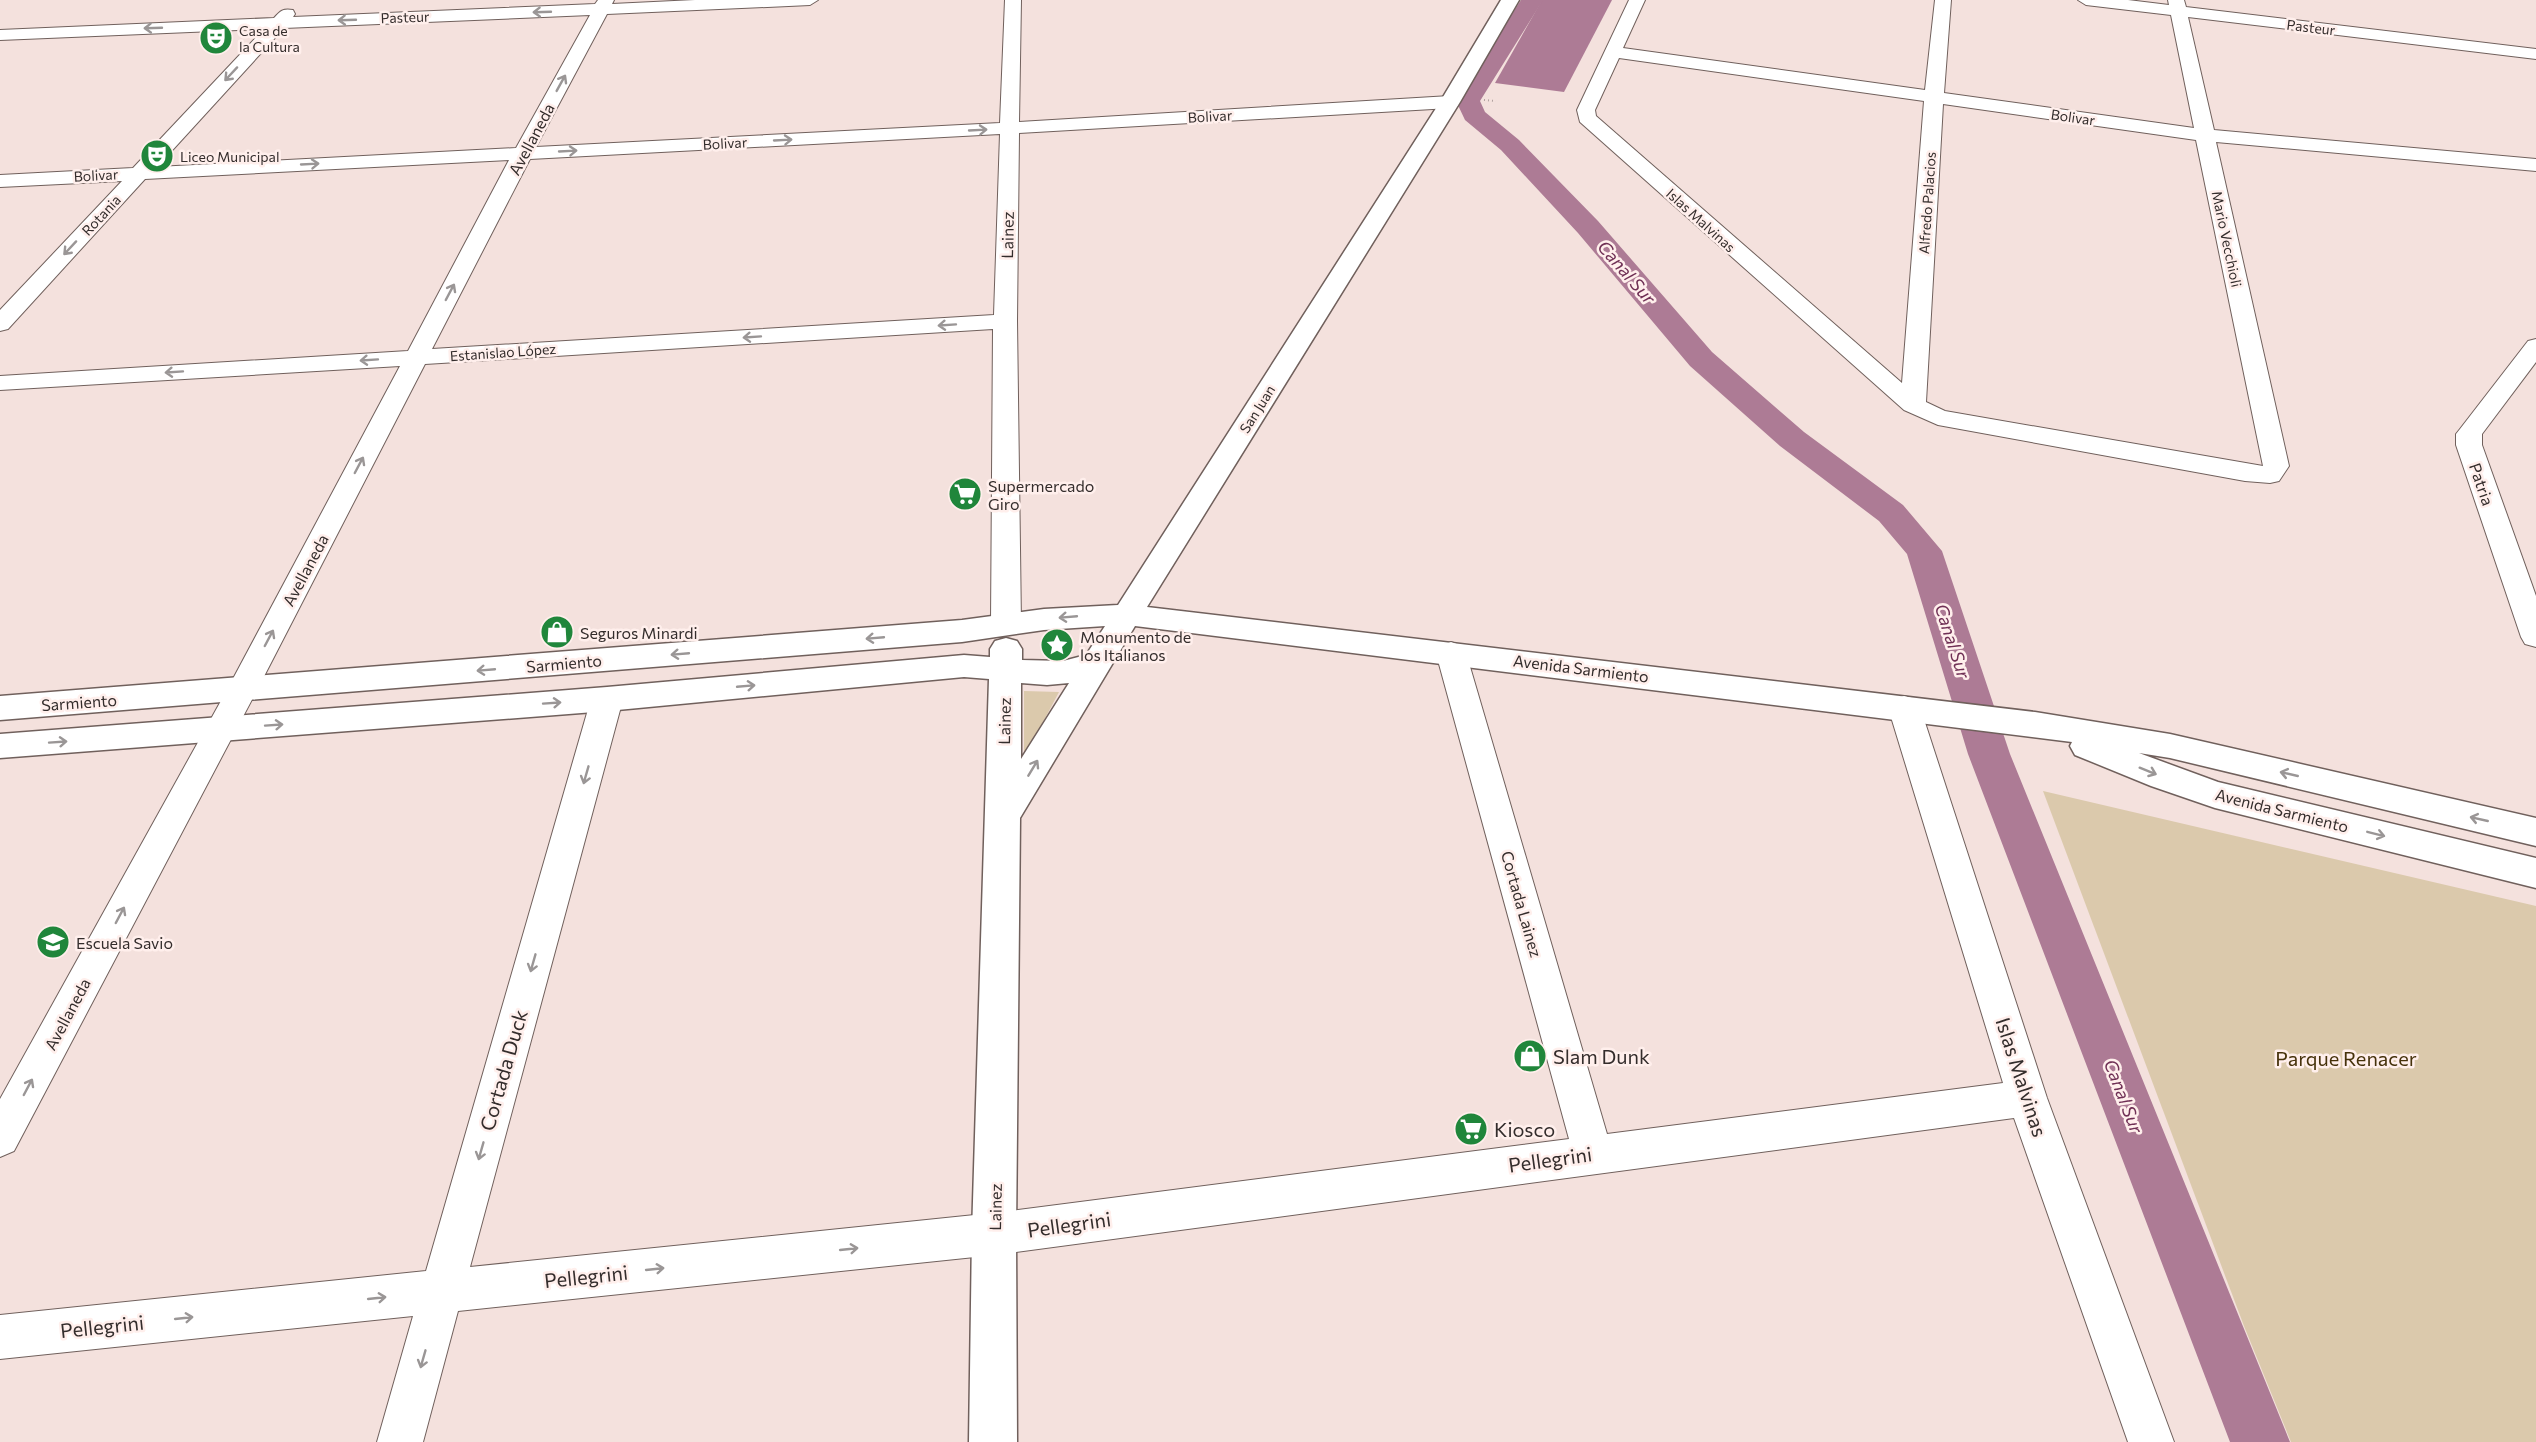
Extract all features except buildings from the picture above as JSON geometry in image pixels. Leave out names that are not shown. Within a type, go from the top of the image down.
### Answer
[{"type":"street","name":"Rotania","points":[[0,324],[300,0]]},
{"type":"street","name":"Pasteur","points":[[0,35],[278,23],[604,4],[810,0]]},
{"type":"street","name":"Lainez","points":[[993,1442],[994,1234],[1006,624],[1005,321],[1013,0]]},
{"type":"street","name":"San Juan","points":[[1002,818],[1450,102],[1510,0]]},
{"type":"street","name":"Islas Malvinas","points":[[1637,0],[1586,110],[1587,118],[1914,405]]},
{"type":"street","name":"Alfredo Palacios","points":[[1914,405],[1934,98],[1943,0]]},
{"type":"street","name":"Pasteur","points":[[2086,0],[2177,5],[2536,54]]},
{"type":"street","name":"Avellaneda","points":[[0,1138],[242,690],[523,153],[604,4]]},
{"type":"street","name":"Mario Vecchioli","points":[[1914,405],[1938,417],[2234,471],[2270,475],[2276,466],[2177,5]]},
{"type":"street","name":"Bolivar","points":[[1611,52],[2204,135],[2536,165]]},
{"type":"street","name":"Bolivar","points":[[0,181],[1010,128],[1450,102]]},
{"type":"street","name":"Estanislao López","points":[[0,383],[1005,321]]},
{"type":"street","name":"Patria","points":[[2536,347],[2469,434],[2469,445],[2536,637]]},
{"type":"street","name":"Sarmiento","points":[[0,708],[951,632],[1093,615],[1127,615]]},
{"type":"street","name":"Avenida Sarmiento","points":[[1127,615],[2035,724],[2170,746],[2536,832]]},
{"type":"street","name":"Cortada Lainez","points":[[1451,653],[1593,1154]]},
{"type":"street","points":[[0,746],[607,699],[964,666],[1039,674],[1066,674],[1097,663]]},
{"type":"street","name":"Cortada Duck","points":[[400,1442],[607,699]]},
{"type":"street","name":"Islas Malvinas","points":[[1916,709],[2027,1098],[2151,1442]]},
{"type":"street","name":"Avenida Sarmiento","points":[[2035,724],[2163,777],[2215,795],[2536,873]]},
{"type":"street","name":"Pellegrini","points":[[0,1336],[994,1234],[2027,1098]]},
{"type":"green space","points":[[1024,691],[1059,692],[1024,758]]},
{"type":"green space","name":"Parque Renacer","points":[[2043,791],[2536,906],[2536,1442],[2291,1442],[2244,1326]]},
{"type":"shaded area","points":[[1542,0],[1612,0],[1564,92],[1495,83]]},
{"type":"waterway","name":"Canal Sur","points":[[1532,0],[1468,101],[1474,115],[1510,145],[1588,227],[1701,359],[1792,439],[1891,513],[1924,551],[1989,754],[2260,1442]]},
{"type":"place","name":"Casa de la Cultura","points":[[216,38]]},
{"type":"place","name":"Liceo Municipal","points":[[157,156]]},
{"type":"place","name":"Supermercado Giro","points":[[965,494]]},
{"type":"place","name":"Seguros Minardi","points":[[557,632]]},
{"type":"place","name":"Monumento de los Italianos","points":[[1057,645]]},
{"type":"place","name":"Escuela Savio","points":[[53,942]]},
{"type":"place","name":"Slam Dunk","points":[[1530,1056]]},
{"type":"place","name":"Kiosco","points":[[1471,1129]]}]
